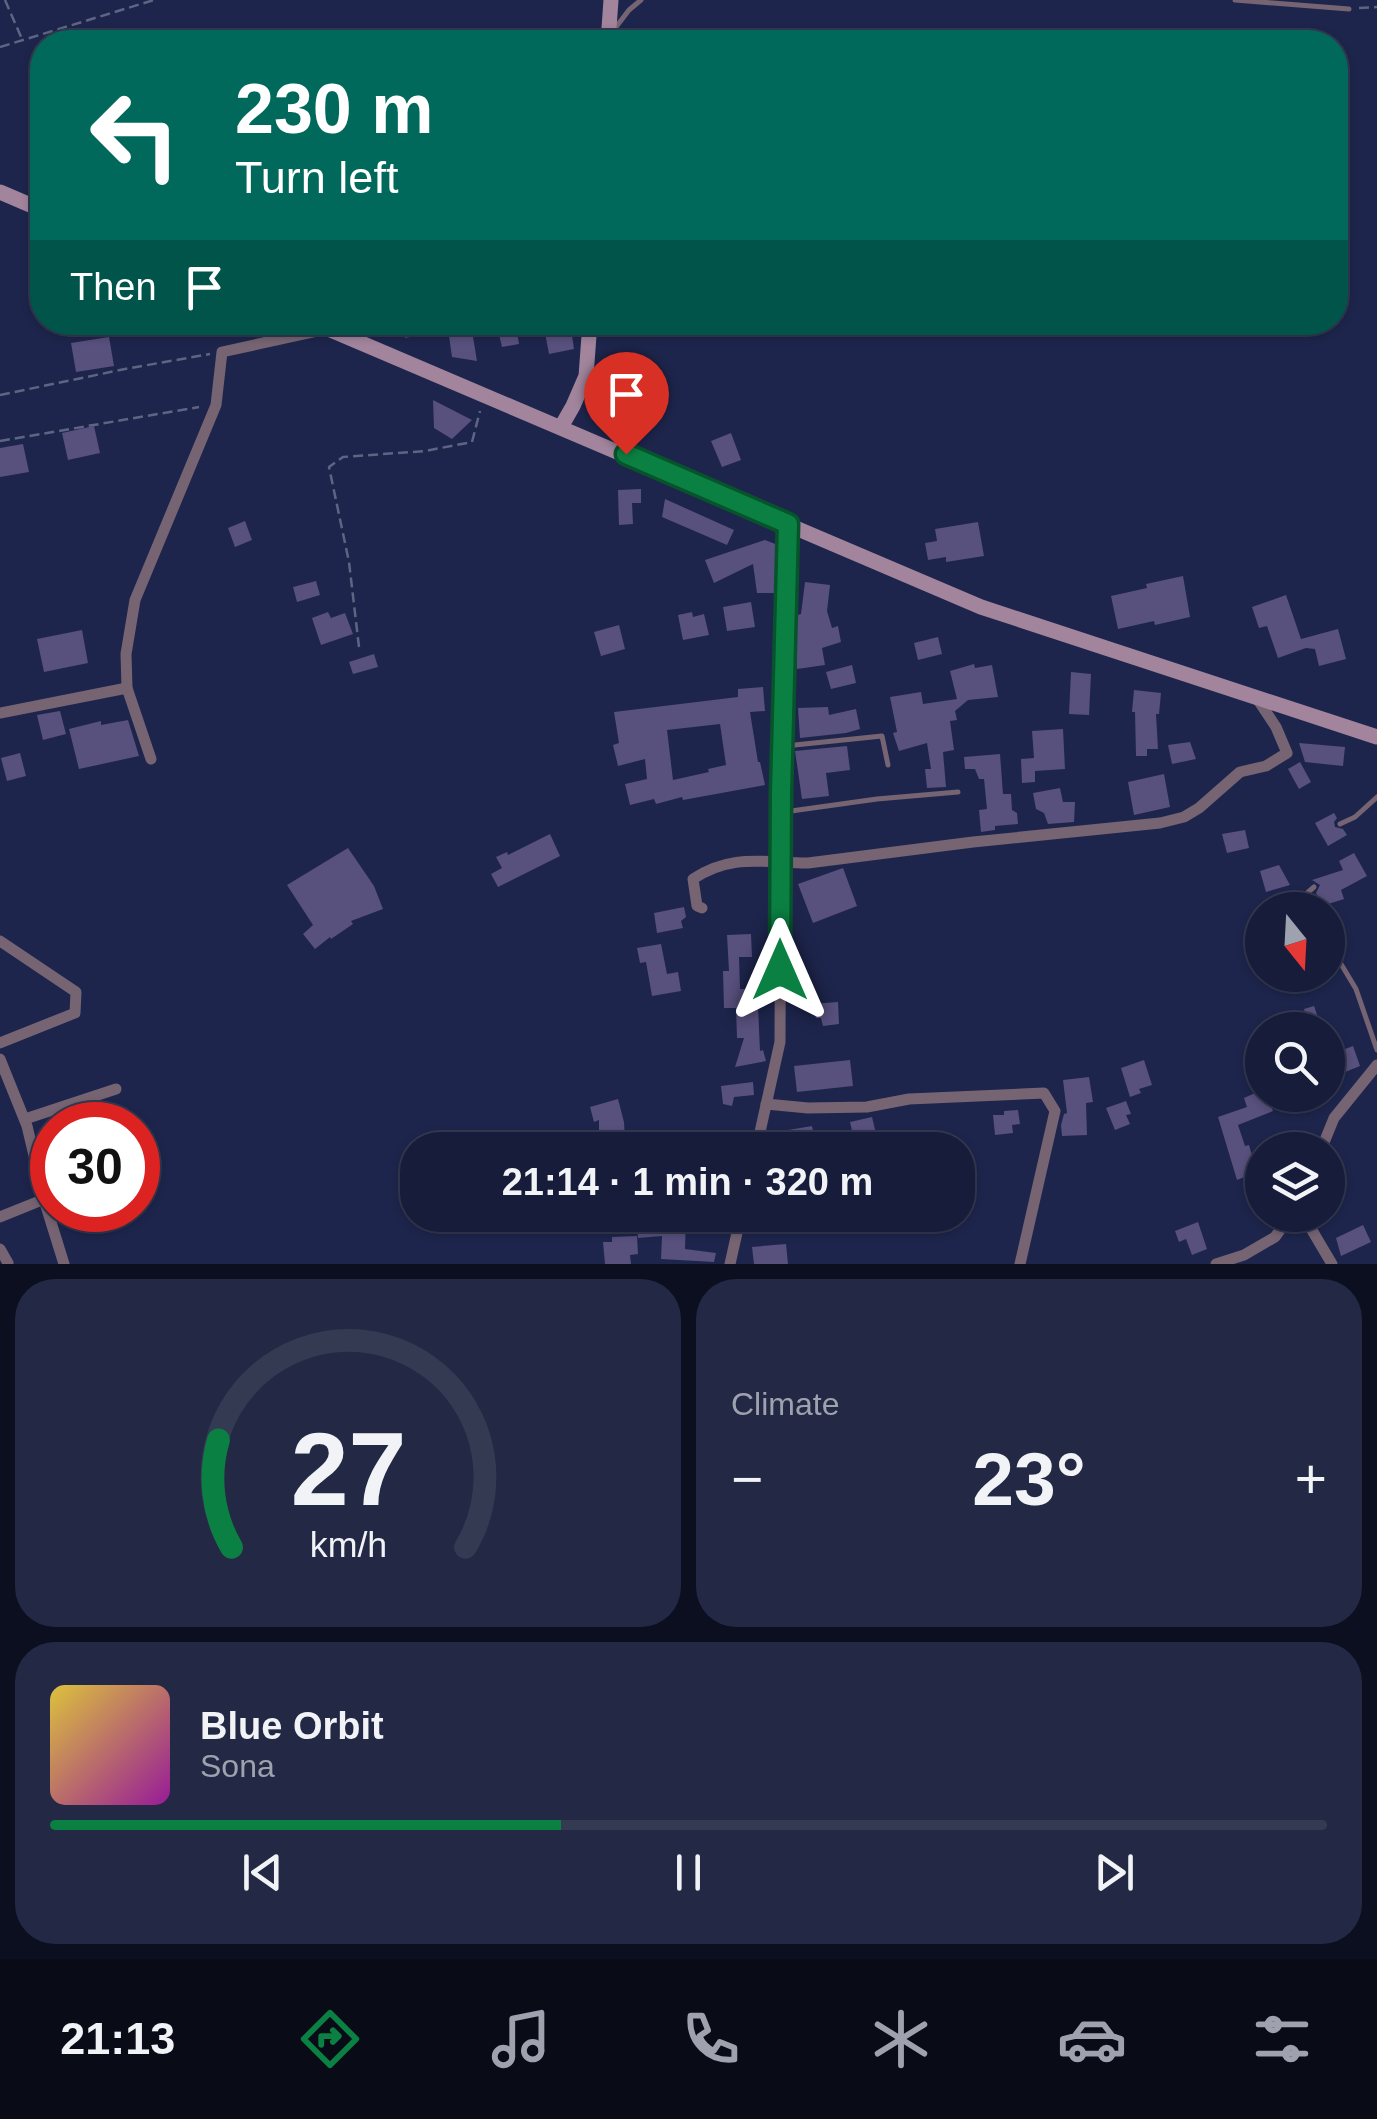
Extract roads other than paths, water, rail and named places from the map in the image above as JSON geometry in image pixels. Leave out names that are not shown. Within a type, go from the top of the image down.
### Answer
[{"type":"main road","points":[[610,30],[611,0]]},
{"type":"main road","points":[[0,192],[30,205]]},
{"type":"main road","points":[[342,335],[981,607],[1377,737]]},
{"type":"main road","points":[[560,426],[586,376],[589,335]]},
{"type":"street","points":[[151,759],[127,688],[126,654],[135,600],[216,405],[222,352],[286,335]]},
{"type":"street","points":[[760,1132],[780,1042],[788,524]]},
{"type":"street","points":[[0,713],[127,688]]},
{"type":"street","points":[[702,908],[697,906],[693,879],[712,867],[761,859],[808,863],[1160,823],[1184,817],[1240,772],[1266,766],[1287,753],[1256,697]]},
{"type":"street","points":[[0,942],[76,992],[75,1013],[0,1043]]},
{"type":"street","points":[[0,1059],[30,1140]]},
{"type":"street","points":[[1328,1132],[1334,1118],[1377,1065]]},
{"type":"street","points":[[24,1120],[116,1089]]},
{"type":"street","points":[[766,1104],[867,1108],[909,1099],[1044,1093],[1054,1111],[1020,1264]]},
{"type":"street","points":[[0,1217],[30,1205]]},
{"type":"street","points":[[56,1232],[64,1264]]},
{"type":"street","points":[[730,1264],[737,1232]]},
{"type":"street","points":[[1216,1264],[1244,1255],[1279,1232]]},
{"type":"street","points":[[1312,1232],[1332,1264]]},
{"type":"street","points":[[0,1249],[8,1263]]},
{"type":"lane","points":[[616,30],[640,0]]},
{"type":"lane","points":[[1236,0],[1346,5]]},
{"type":"lane","points":[[782,746],[882,736],[888,765]]},
{"type":"lane","points":[[781,812],[958,792]]},
{"type":"lane","points":[[1340,824],[1355,817],[1377,797]]},
{"type":"lane","points":[[1308,892],[1314,887]]},
{"type":"lane","points":[[1345,970],[1356,988],[1377,1050]]}]
